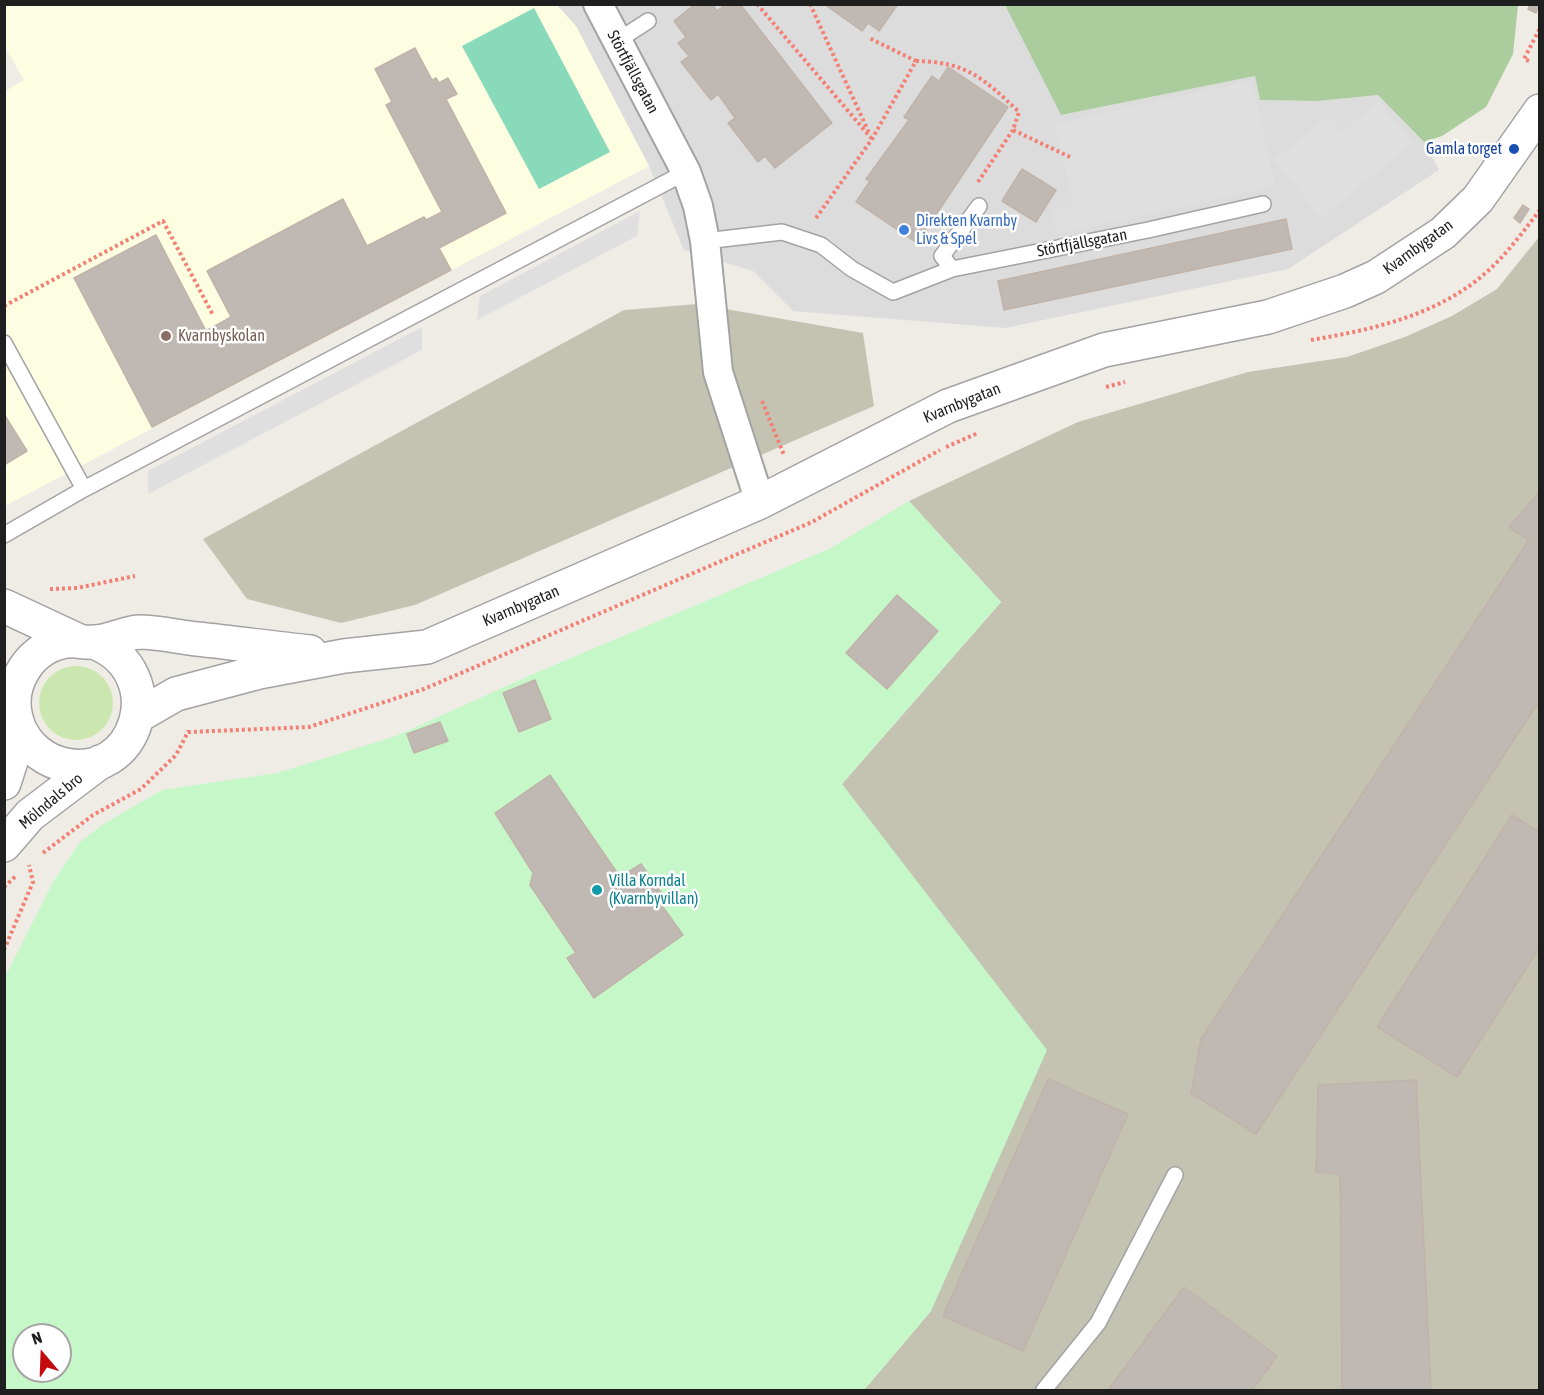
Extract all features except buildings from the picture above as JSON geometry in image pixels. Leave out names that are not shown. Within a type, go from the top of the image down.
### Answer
[{"type":"street","name":"Störtfjällsgatan","points":[[598,4],[686,172],[698,206],[705,242],[718,372],[760,502]]},
{"type":"street","name":"Kvarnbygatan","points":[[138,716],[176,694],[259,672],[344,656],[427,647],[760,502],[959,402],[1104,350],[1268,317],[1318,301],[1376,277],[1443,233],[1478,199],[1539,111]]},
{"type":"street","points":[[4,606],[111,650],[130,670],[138,688],[138,716],[128,740],[111,755],[101,760],[76,766],[52,761],[31,746],[17,724]]},
{"type":"street","name":"Kvarnbygatan","points":[[86,641],[137,632],[344,656]]},
{"type":"street","points":[[4,783],[14,755],[17,724],[10,684],[37,654],[56,644],[86,641]]},
{"type":"street","name":"Mölndals bro","points":[[16,855],[30,815],[101,760]]},
{"type":"lane","points":[[617,41],[648,21]]},
{"type":"lane","points":[[4,535],[84,489],[686,172]]},
{"type":"lane","name":"Störtfjällsgatan","points":[[705,242],[782,232],[821,245],[852,269],[893,292],[952,269],[1148,231],[1263,204]]},
{"type":"lane","points":[[952,269],[942,256],[979,206]]},
{"type":"lane","points":[[4,343],[84,489]]},
{"type":"lane","points":[[1044,1390],[1098,1323],[1175,1175]]},
{"type":"path","points":[[757,4],[872,139]]},
{"type":"path","points":[[810,4],[872,139]]},
{"type":"path","points":[[1529,61],[1524,59],[1539,28]]},
{"type":"path","points":[[869,38],[916,61],[944,62],[982,77],[1019,112],[1013,130],[976,185]]},
{"type":"path","points":[[802,238],[872,139],[916,61]]},
{"type":"path","points":[[1013,130],[1070,157]]},
{"type":"path","points":[[1303,341],[1374,329],[1463,291],[1490,268],[1539,210]]},
{"type":"path","points":[[4,306],[163,221],[213,315]]},
{"type":"path","points":[[1102,388],[1134,380]]},
{"type":"path","points":[[4,887],[16,855],[141,789],[176,755],[188,732],[309,726],[423,689],[812,522],[945,447],[986,430]]},
{"type":"path","points":[[46,589],[77,588],[135,576]]},
{"type":"path","points":[[4,950],[33,882],[33,873],[16,855]]},
{"type":"shaded area","name":"Kvarnbyskolan","points":[[5,5],[557,5],[576,26],[649,166],[5,506],[4,92],[24,80],[5,47]]},
{"type":"shaded area","points":[[557,5],[1005,5],[1061,115],[1255,76],[1260,100],[1318,101],[1378,95],[1424,142],[1439,170],[1288,269],[1005,328],[793,311],[753,271],[684,250],[649,166]]},
{"type":"shaded area","points":[[1252,80],[1275,186],[1058,234],[1052,210],[1073,206],[1055,124]]},
{"type":"shaded area","points":[[1379,101],[1413,143],[1321,218],[1274,160],[1329,116],[1342,132]]},
{"type":"shaded area","points":[[640,211],[637,236],[477,320],[480,296]]},
{"type":"shaded area","points":[[1539,237],[1539,1390],[864,1390],[931,1311],[842,784],[1001,602],[909,501],[1078,422],[1248,372],[1347,357],[1405,337],[1452,316],[1497,289]]},
{"type":"shaded area","points":[[697,304],[863,333],[874,406],[415,605],[341,623],[247,599],[203,539],[624,310]]},
{"type":"shaded area","points":[[422,327],[422,350],[148,494],[148,471]]},
{"type":"green space","points":[[1005,5],[1518,5],[1513,54],[1486,107],[1442,136],[1424,142],[1378,95],[1318,101],[1260,100],[1255,76],[1061,115]]},
{"type":"green space","points":[[534,8],[610,152],[539,189],[462,46]]},
{"type":"green space","points":[[909,501],[1001,602],[842,784],[1047,1050],[931,1311],[864,1390],[5,1390],[5,977],[53,882],[80,842],[105,823],[162,790],[277,773],[396,736],[533,674],[829,549]]},
{"type":"green space","points":[[76,666],[97,672],[107,682],[113,703],[107,724],[97,734],[76,740],[55,734],[45,724],[39,703],[45,682],[55,672]]},
{"type":"place","name":"Gamla torget","points":[[1514,149]]},
{"type":"place","name":"Direkten Kvarnby Livs & Spel","points":[[904,230]]},
{"type":"place","name":"Kvarnbyskolan","points":[[166,336]]},
{"type":"place","name":"Villa Korndal (Kvarnbyvillan)","points":[[597,890]]}]
